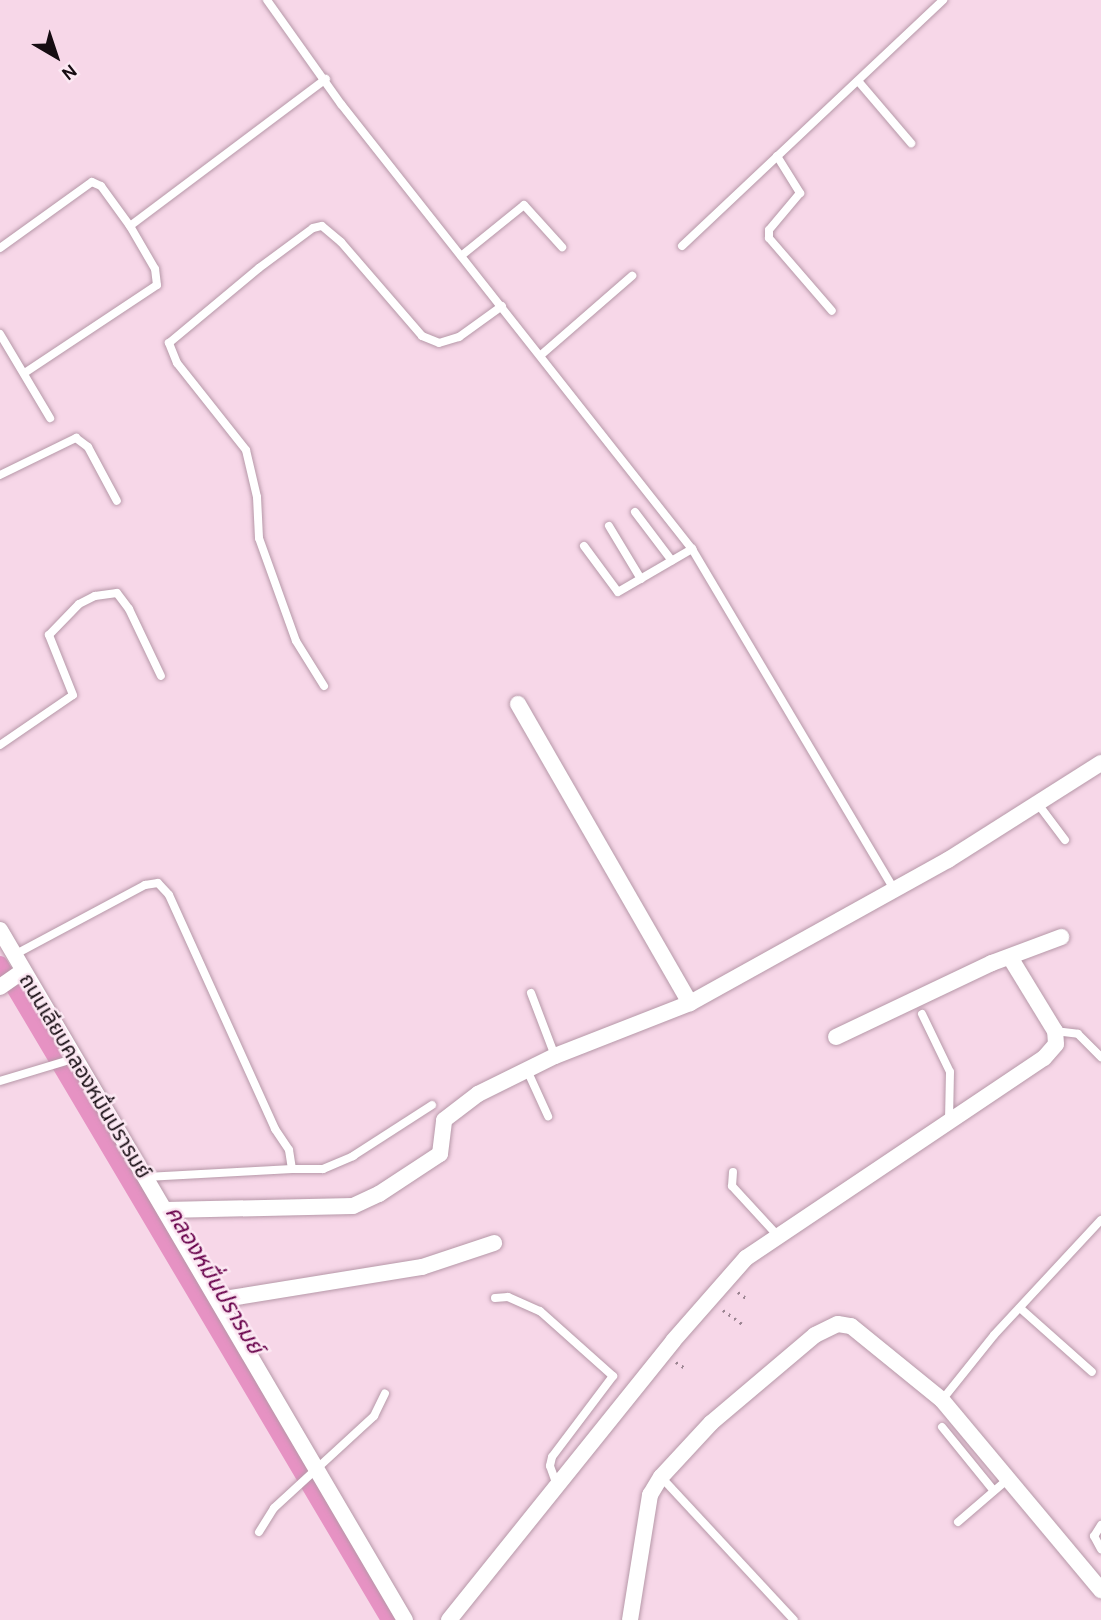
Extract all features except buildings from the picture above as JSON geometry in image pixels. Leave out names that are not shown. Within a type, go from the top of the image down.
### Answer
[{"type":"street","points":[[518,704],[690,1003]]},
{"type":"street","points":[[165,1210],[353,1206],[379,1194],[440,1154],[441,1125],[456,1108],[555,1056],[690,1003],[1038,804],[1101,763]]},
{"type":"street","points":[[836,1037],[992,963],[1011,959],[1061,937]]},
{"type":"street","name":"ถนนเลียบคลองหมื่นปรารมย์","points":[[5,943],[76,1058],[405,1620]]},
{"type":"street","points":[[449,1620],[708,1299],[746,1258],[1044,1058],[1056,1044],[1055,1031],[1011,959]]},
{"type":"street","points":[[0,987],[23,971]]},
{"type":"street","points":[[218,1300],[422,1267],[494,1243]]},
{"type":"street","points":[[629,1620],[650,1496],[661,1477],[711,1423],[815,1335],[838,1324],[851,1326],[943,1400],[1100,1587]]},
{"type":"lane","points":[[267,0],[461,256],[692,549],[893,887]]},
{"type":"lane","points":[[682,246],[943,0]]},
{"type":"lane","points":[[130,226],[326,79]]},
{"type":"lane","points":[[858,81],[911,143]]},
{"type":"lane","points":[[777,156],[800,193],[769,230],[769,238],[832,311]]},
{"type":"lane","points":[[0,248],[92,182],[105,190],[155,269],[157,285],[26,372]]},
{"type":"lane","points":[[461,256],[524,205],[562,247]]},
{"type":"lane","points":[[324,685],[296,641],[259,538],[257,497],[246,450],[177,363],[169,343],[259,268],[313,228],[322,226],[341,242],[422,336],[439,343],[459,337],[502,306]]},
{"type":"lane","points":[[541,355],[632,276]]},
{"type":"lane","points":[[0,334],[26,372],[50,418]]},
{"type":"lane","points":[[0,475],[76,438],[88,447],[117,501]]},
{"type":"lane","points":[[635,512],[672,561]]},
{"type":"lane","points":[[609,526],[641,579]]},
{"type":"lane","points":[[584,546],[616,592],[692,549]]},
{"type":"lane","points":[[0,745],[72,695],[49,635],[79,604],[95,596],[117,593],[130,609],[160,676]]},
{"type":"lane","points":[[1038,804],[1065,840]]},
{"type":"lane","points":[[5,943],[145,885],[158,883],[169,895],[289,1150],[292,1169]]},
{"type":"lane","points":[[531,993],[555,1056]]},
{"type":"lane","points":[[922,1014],[950,1072],[949,1122]]},
{"type":"lane","points":[[1055,1031],[1079,1034],[1101,1057]]},
{"type":"lane","points":[[0,1081],[76,1058]]},
{"type":"lane","points":[[527,1070],[548,1116]]},
{"type":"lane","points":[[146,1177],[323,1169],[353,1156],[432,1105]]},
{"type":"lane","points":[[733,1172],[732,1186],[778,1236]]},
{"type":"lane","points":[[943,1400],[1020,1308],[1101,1220]]},
{"type":"lane","points":[[495,1298],[508,1297],[540,1311],[612,1376],[552,1457],[550,1466],[557,1485]]},
{"type":"lane","points":[[1020,1308],[1092,1372]]},
{"type":"lane","points":[[259,1532],[274,1508],[319,1471],[374,1416],[385,1393]]},
{"type":"lane","points":[[942,1427],[993,1491]]},
{"type":"lane","points":[[661,1477],[794,1620]]},
{"type":"lane","points":[[958,1522],[1008,1479]]},
{"type":"lane","points":[[1101,1525],[1094,1536],[1101,1549]]},
{"type":"path","points":[[708,1299],[746,1326]]},
{"type":"waterway","name":"คลองหมื่นปรารมย์","points":[[0,964],[389,1620]]}]
